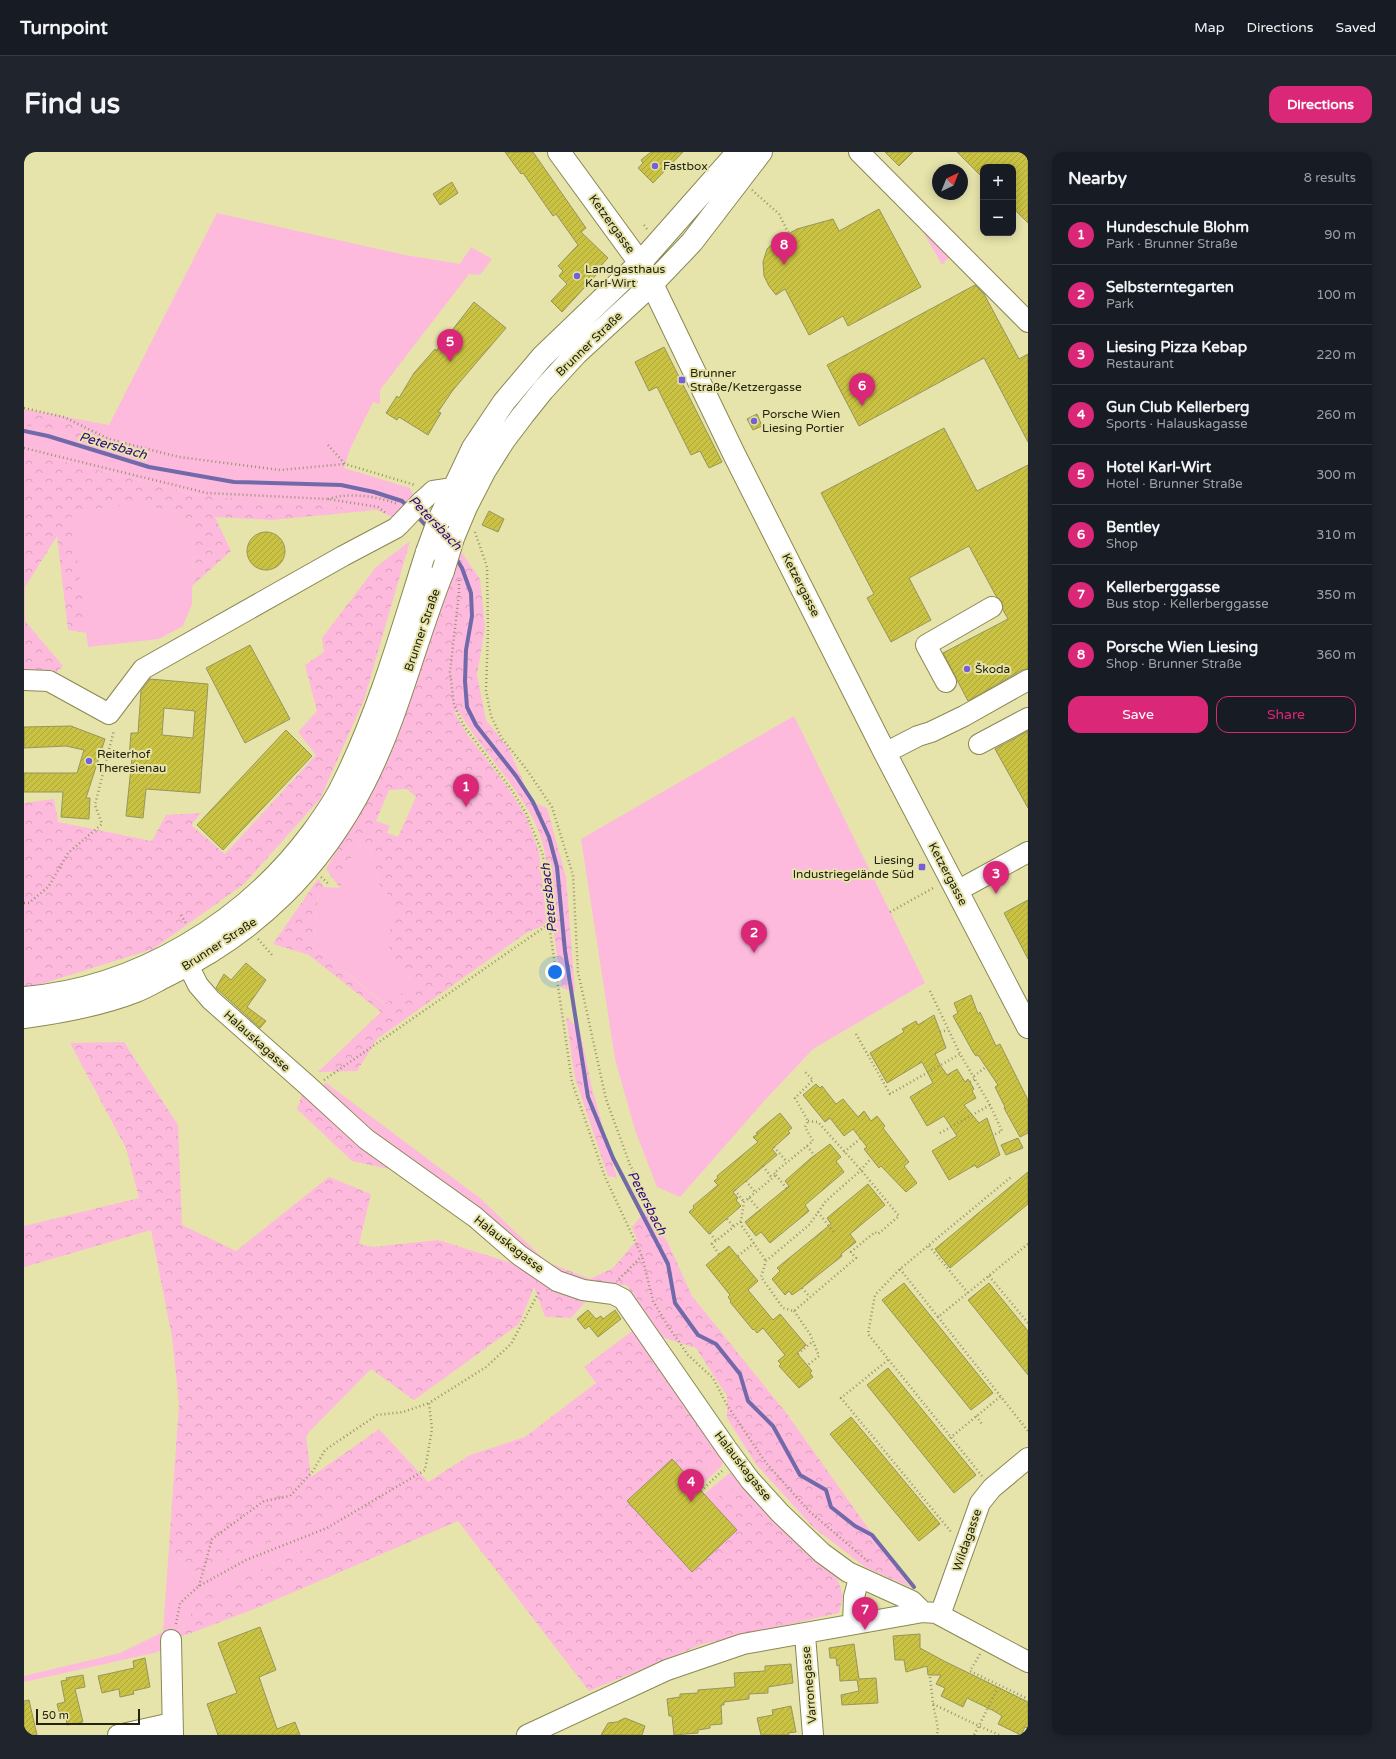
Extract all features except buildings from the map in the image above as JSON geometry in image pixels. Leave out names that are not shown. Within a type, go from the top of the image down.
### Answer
[{"type":"main road","name":"Ketzergasse","points":[[559,152],[640,263],[652,284],[734,454],[885,754],[958,891],[1028,1028]]},
{"type":"main road","name":"Brunner Straße","points":[[24,998],[84,987],[139,969],[168,955],[218,926],[245,905],[273,879],[299,850],[322,819],[343,785],[373,716],[438,522],[436,494],[473,448],[492,418],[561,331],[640,263],[738,152]]},
{"type":"main road","name":"Brunner Straße","points":[[24,1017],[61,1012],[102,1002],[137,990],[188,966],[231,939],[263,915],[309,866],[330,841],[365,781],[397,705],[430,602],[451,576],[453,538],[466,507],[494,454],[543,390],[586,345],[652,284],[692,242],[716,213],[739,179],[761,152]]},
{"type":"street","points":[[859,152],[1028,322]]},
{"type":"street","points":[[24,680],[49,681],[109,714],[143,669],[343,556],[396,528],[436,494]]},
{"type":"street","points":[[946,682],[926,645],[992,607]]},
{"type":"street","points":[[885,754],[918,736],[931,732],[964,716],[1028,680]]},
{"type":"street","points":[[979,744],[1028,718]]},
{"type":"street","points":[[958,891],[1028,852]]},
{"type":"street","name":"Halauskagasse","points":[[188,966],[198,985],[211,1000],[307,1085],[366,1140],[475,1217],[518,1255],[551,1278],[583,1290],[613,1294],[623,1299],[750,1480],[780,1513],[822,1553],[848,1572],[866,1573],[931,1614],[1028,1662]]},
{"type":"street","name":"Wildagasse","points":[[931,1614],[980,1503],[992,1488],[1028,1458]]},
{"type":"street","points":[[854,1624],[854,1597],[866,1573]]},
{"type":"street","points":[[527,1735],[667,1670],[743,1644],[804,1635],[854,1624],[931,1614]]},
{"type":"street","name":"Varronegasse","points":[[804,1635],[813,1735]]},
{"type":"street","points":[[118,1735],[172,1729],[171,1643]]},
{"type":"path","points":[[739,179],[779,214],[789,234]]},
{"type":"path","points":[[24,408],[64,417],[109,439],[179,457],[280,470],[345,464],[436,494]]},
{"type":"path","points":[[328,445],[345,464]]},
{"type":"path","points":[[24,448],[207,493],[328,500],[378,508],[400,524]]},
{"type":"path","points":[[328,500],[340,495],[381,498],[400,504]]},
{"type":"path","points":[[466,507],[487,567],[488,631],[486,691],[490,716],[501,737],[527,770],[552,807],[573,875],[578,972],[606,1099],[630,1165],[650,1204]]},
{"type":"path","points":[[451,576],[459,593],[450,672],[454,705],[464,726],[512,789],[526,813],[542,856],[549,924],[572,1082],[605,1177],[642,1256],[653,1300],[668,1326],[688,1355],[713,1378],[727,1405],[766,1463],[810,1512],[870,1562],[866,1573]]},
{"type":"path","points":[[24,903],[29,903],[49,886],[68,853],[102,824],[95,805],[114,731],[109,714]]},
{"type":"path","points":[[890,912],[935,887]]},
{"type":"path","points":[[307,1085],[326,1079],[549,924]]},
{"type":"path","points":[[246,927],[273,956]]},
{"type":"path","points":[[930,991],[960,1054],[990,1105],[1002,1131],[993,1135]]},
{"type":"path","points":[[940,1032],[948,1030]]},
{"type":"path","points":[[856,1034],[890,1094],[960,1054]]},
{"type":"path","points":[[970,1082],[986,1067]]},
{"type":"path","points":[[805,1072],[812,1080],[795,1098],[808,1121]]},
{"type":"path","points":[[940,1133],[990,1105]]},
{"type":"path","points":[[787,1189],[774,1173],[813,1141],[805,1127],[808,1121]]},
{"type":"path","points":[[794,1311],[856,1258],[851,1252],[875,1232],[878,1234],[899,1216],[861,1170],[818,1122],[808,1121]]},
{"type":"path","points":[[844,1152],[860,1139]]},
{"type":"path","points":[[807,1146],[815,1156]]},
{"type":"path","points":[[774,1147],[787,1162]]},
{"type":"path","points":[[808,1365],[819,1356],[810,1334],[794,1311],[783,1308],[761,1277],[766,1261],[809,1225],[826,1201],[861,1170],[871,1158]]},
{"type":"path","points":[[763,1166],[772,1178]]},
{"type":"path","points":[[766,1261],[742,1226],[741,1221],[744,1202],[776,1175]]},
{"type":"path","points":[[986,1481],[868,1334],[875,1295],[900,1269],[1011,1177]]},
{"type":"path","points":[[746,1181],[755,1192]]},
{"type":"path","points":[[735,1190],[744,1202]]},
{"type":"path","points":[[749,1198],[760,1211]]},
{"type":"path","points":[[818,1212],[836,1234]]},
{"type":"path","points":[[727,1219],[734,1227]]},
{"type":"path","points":[[719,1254],[712,1244],[741,1221]]},
{"type":"path","points":[[710,1233],[716,1241]]},
{"type":"path","points":[[738,1256],[754,1243]]},
{"type":"path","points":[[938,1317],[1028,1244]]},
{"type":"path","points":[[929,1246],[968,1293]]},
{"type":"path","points":[[608,1293],[614,1283],[623,1276],[642,1256]]},
{"type":"path","points":[[900,1269],[1028,1431]]},
{"type":"path","points":[[989,1276],[1028,1323]]},
{"type":"path","points":[[199,1586],[212,1539],[264,1501],[290,1496],[313,1471],[325,1450],[377,1415],[403,1412],[429,1402],[486,1367],[511,1344],[540,1290],[551,1278]]},
{"type":"path","points":[[802,1288],[810,1297]]},
{"type":"path","points":[[798,1354],[813,1341]]},
{"type":"path","points":[[888,1360],[841,1398],[957,1540]]},
{"type":"path","points":[[950,1438],[1001,1396]]},
{"type":"path","points":[[171,1643],[175,1641],[175,1627],[180,1604],[199,1586],[246,1560],[327,1528],[425,1470],[432,1429],[429,1402]]},
{"type":"path","points":[[976,1416],[982,1424]]},
{"type":"path","points":[[701,1491],[725,1468]]},
{"type":"path","points":[[987,1641],[970,1671],[1028,1699]]},
{"type":"path","points":[[930,1677],[933,1704],[938,1728],[937,1735]]},
{"type":"path","points":[[974,1735],[999,1685]]},
{"type":"path","points":[[933,1704],[999,1735]]},
{"type":"green space","points":[[217,213],[405,255],[460,264],[471,247],[492,259],[480,275],[469,274],[380,390],[380,404],[373,402],[350,449],[344,468],[410,488],[413,495],[392,517],[377,510],[196,495],[24,451],[24,425],[64,433],[82,440],[93,436],[62,420],[24,412],[24,409],[109,425]]},
{"type":"green space","points":[[918,223],[951,255],[942,265]]},
{"type":"green space","points":[[24,412],[62,420],[94,436],[82,440],[64,433],[24,425]]},
{"type":"green space","points":[[24,451],[196,495],[377,510],[271,520],[215,517],[231,551],[192,586],[193,533],[182,513],[137,504],[71,512],[87,633],[68,630],[57,536],[25,587],[25,621],[63,666],[37,690],[24,689]]},
{"type":"green space","points":[[137,504],[182,513],[193,533],[192,604],[183,626],[159,639],[88,647],[70,512]]},
{"type":"green space","points":[[410,541],[364,700],[320,799],[244,884],[153,949],[32,987],[24,986],[24,973],[39,970],[24,958],[24,803],[54,799],[58,822],[152,841],[166,815],[201,813],[191,825],[225,854],[316,755],[298,732],[317,711],[305,665],[324,652],[322,638],[376,567]]},
{"type":"green space","points":[[460,550],[480,579],[485,628],[477,675],[486,720],[509,749],[532,802],[547,808],[566,877],[575,992],[562,988],[554,932],[548,868],[542,841],[537,828],[523,801],[514,788],[476,738],[459,712],[454,712],[467,734],[506,785],[526,816],[539,852],[547,924],[526,933],[377,1039],[357,1071],[318,1072],[381,1012],[309,955],[273,944],[318,879],[324,887],[318,897],[313,946],[384,1004],[415,985],[389,955],[391,917],[400,909],[379,885],[370,847],[356,845],[340,888],[326,869],[360,811]],"holes":[[[407,789],[416,797],[398,837],[387,833],[390,826],[376,821],[389,790]]]},
{"type":"green space","points":[[794,716],[925,983],[813,1049],[766,1099],[680,1197],[657,1187],[635,1130],[615,1059],[581,839]]},
{"type":"green space","points":[[356,845],[370,847],[379,885],[401,909],[389,955],[415,985],[385,1004],[313,946],[318,897],[324,887],[340,888]]},
{"type":"green space","points":[[24,958],[39,970],[24,973]]},
{"type":"green space","points":[[566,1016],[580,1031],[592,1088],[617,1178],[608,1176],[575,1078]]},
{"type":"green space","points":[[124,1042],[178,1125],[182,1225],[236,1251],[329,1177],[371,1194],[359,1244],[373,1247],[438,1240],[524,1267],[587,1300],[571,1318],[545,1317],[534,1287],[519,1324],[414,1400],[371,1369],[306,1435],[311,1477],[379,1429],[428,1482],[470,1455],[525,1437],[596,1383],[584,1367],[635,1329],[708,1434],[713,1462],[692,1489],[706,1504],[741,1483],[836,1574],[843,1596],[839,1613],[703,1644],[589,1691],[458,1521],[259,1607],[178,1638],[198,1600],[359,1522],[355,1506],[194,1574],[169,1547],[179,1404],[172,1337],[151,1230],[24,1267],[24,1226],[139,1198],[126,1148],[70,1043]]},
{"type":"green space","points":[[325,1082],[481,1199],[547,1262],[555,1275],[400,1154],[323,1090]]},
{"type":"green space","points":[[304,1090],[389,1169],[352,1161],[297,1109]]},
{"type":"green space","points":[[647,1209],[668,1243],[692,1296],[787,1414],[910,1587],[865,1567],[813,1527],[756,1464],[727,1418],[727,1396],[696,1348],[661,1337],[627,1285],[587,1285],[555,1275],[547,1262],[590,1279],[613,1268],[637,1240],[632,1227]]},
{"type":"green space","points":[[708,1434],[723,1458],[722,1466],[698,1488],[703,1495],[730,1473],[734,1473],[741,1483],[706,1504],[692,1489],[713,1462]]},
{"type":"green space","points":[[355,1506],[359,1522],[198,1600],[178,1638],[158,1652],[24,1682],[24,1676],[120,1653],[163,1632],[169,1547],[194,1574]]},
{"type":"waterway","name":"Petersbach","points":[[24,431],[48,436],[149,467],[234,482],[341,485],[374,492],[402,501],[408,507]]},
{"type":"waterway","name":"Petersbach","points":[[416,515],[429,529]]},
{"type":"waterway","name":"Petersbach","points":[[455,557],[462,568],[471,593],[472,616],[466,650],[465,681],[467,707],[476,725],[516,776],[533,802],[549,837],[557,867],[565,951],[588,1097],[613,1158],[668,1264],[675,1303],[698,1335],[716,1344],[740,1374],[748,1401],[773,1426],[800,1475],[826,1490],[831,1507],[855,1526],[872,1535],[914,1587]]},
{"type":"place","name":"Fastbox","points":[[655,166]]},
{"type":"place","name":"Porsche Wien Liesing","points":[[784,265]]},
{"type":"place","name":"Landgasthaus Karl-Wirt","points":[[577,276]]},
{"type":"place","name":"Hotel Karl-Wirt","points":[[450,362]]},
{"type":"place","name":"Brunner Straße/Ketzergasse","points":[[682,380]]},
{"type":"place","name":"Bentley","points":[[862,406]]},
{"type":"place","name":"Porsche Wien Liesing Portier","points":[[754,421]]},
{"type":"place","name":"Škoda","points":[[967,669]]},
{"type":"place","name":"Reiterhof Theresienau","points":[[89,761]]},
{"type":"place","name":"Hundeschule Blohm","points":[[466,807]]},
{"type":"place","name":"Liesing Industriegelände Süd","points":[[922,867]]},
{"type":"place","name":"Liesing Pizza Kebap","points":[[996,894]]},
{"type":"place","name":"Selbsterntegarten","points":[[754,953]]},
{"type":"place","name":"Gun Club Kellerberg","points":[[691,1502]]},
{"type":"place","name":"Kellerberggasse","points":[[865,1630]]}]
